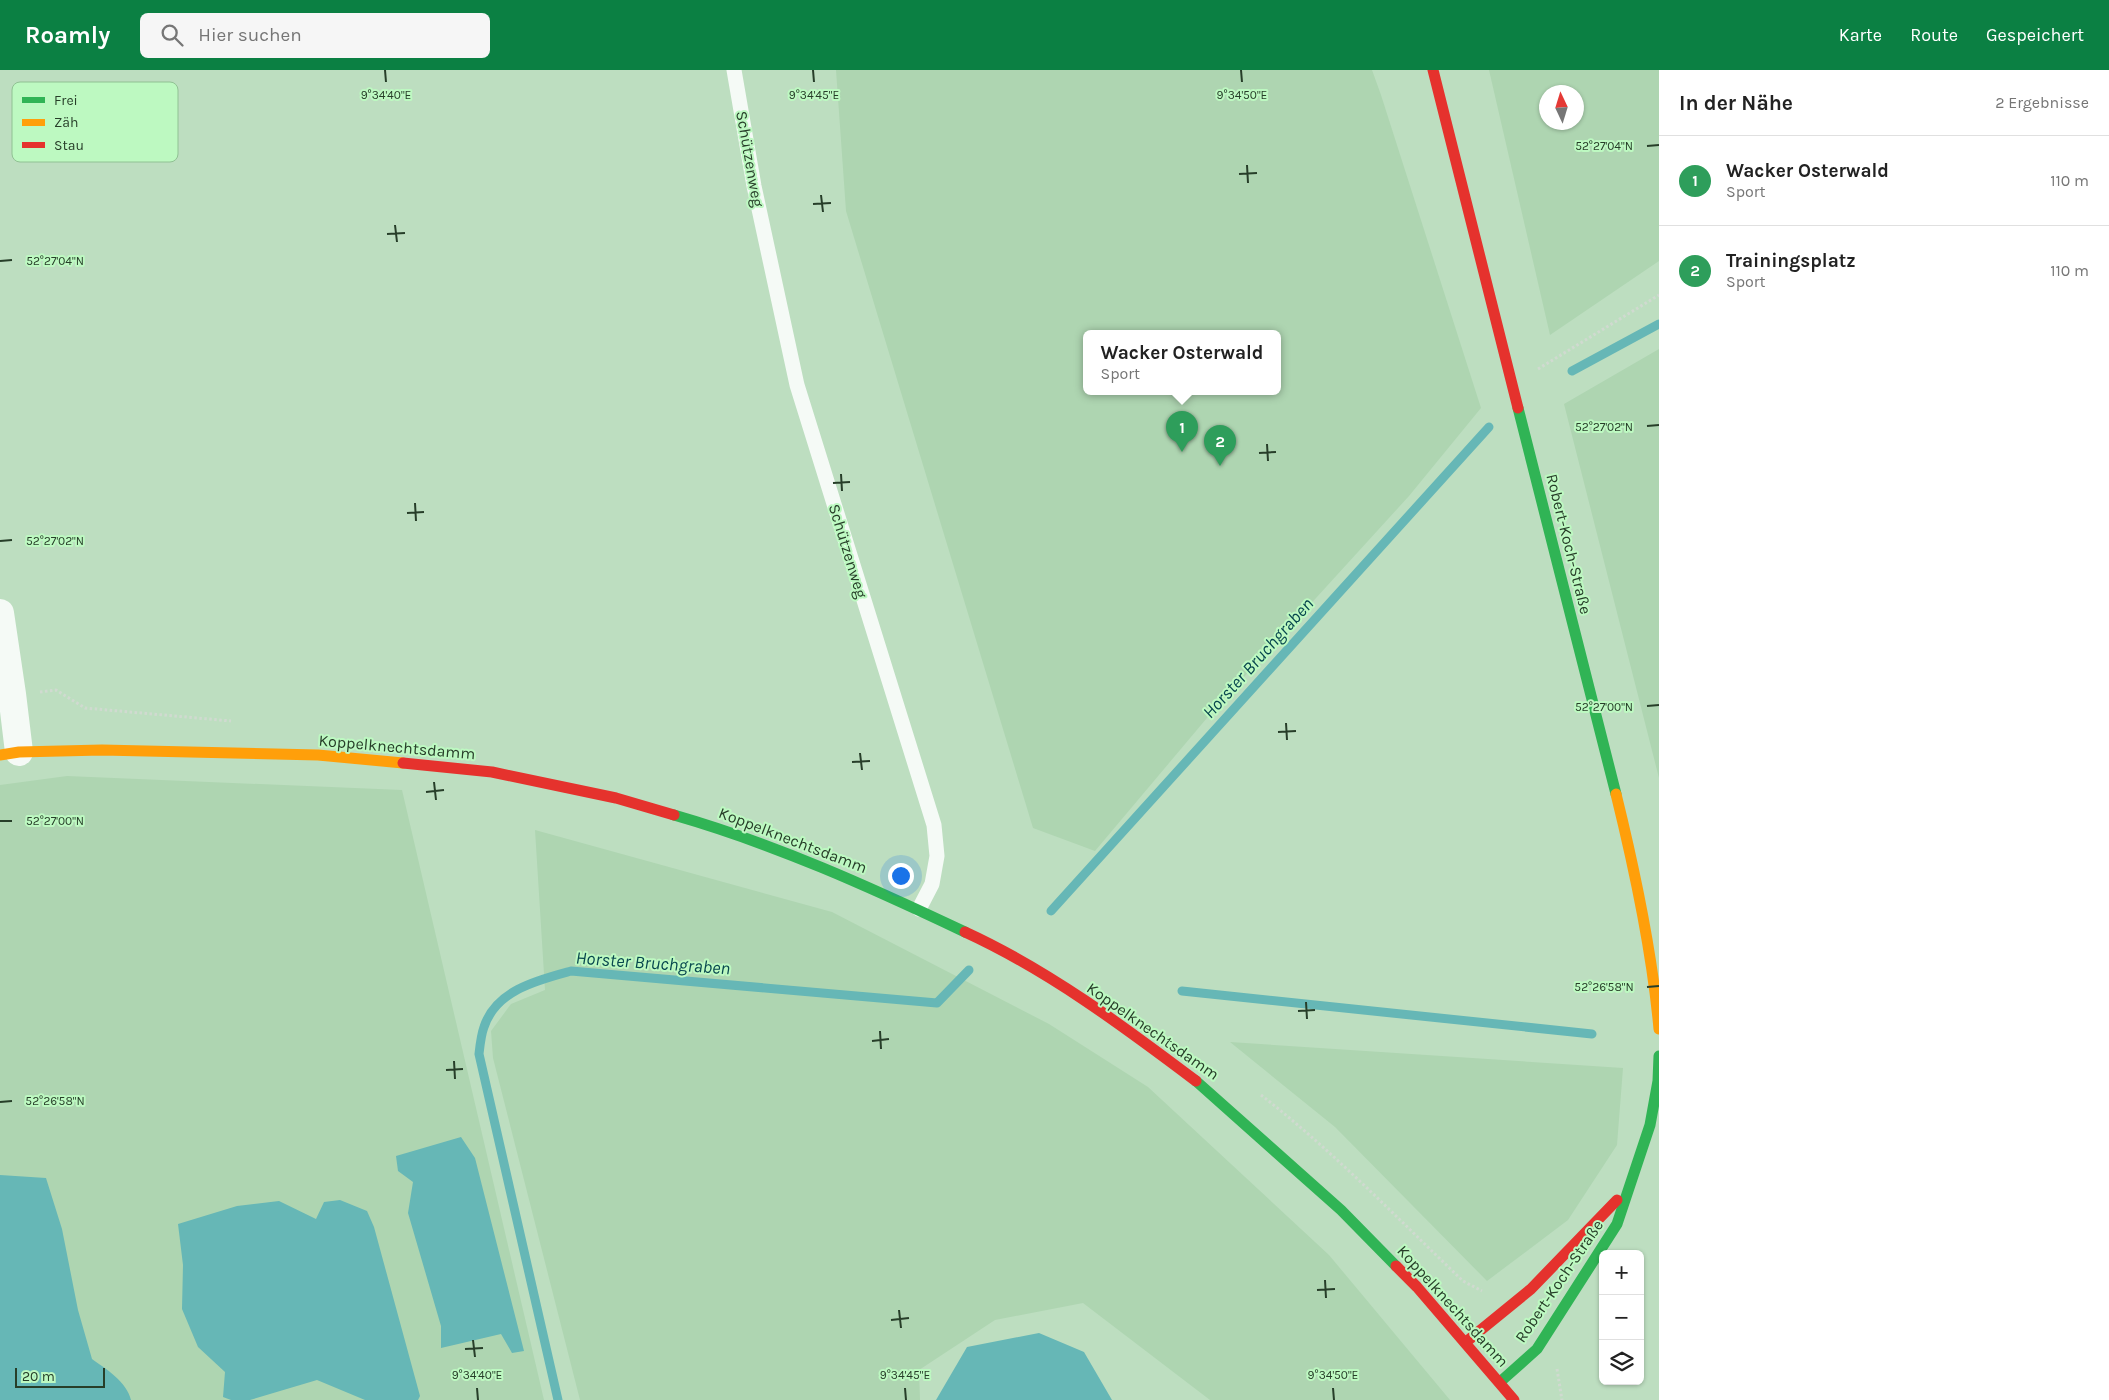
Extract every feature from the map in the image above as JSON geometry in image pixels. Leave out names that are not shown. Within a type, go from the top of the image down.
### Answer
[{"type":"street","name":"Robert-Koch-Straße","points":[[1433,70],[1632,858],[1649,946],[1659,1029]]},
{"type":"street","points":[[0,613],[12,694],[9,753]]},
{"type":"street","name":"Koppelknechtsdamm","points":[[9,753],[102,750],[318,755],[492,772],[616,798],[720,828],[850,878],[919,909],[1024,962],[1143,1041],[1208,1090],[1341,1210],[1417,1287],[1514,1400]]},
{"type":"street","name":"Robert-Koch-Straße","points":[[1500,1382],[1537,1349],[1617,1224],[1640,1160],[1650,1125],[1658,1081],[1659,1056]]},
{"type":"street","name":"Robert-Koch-Straße","points":[[1466,1342],[1531,1289],[1629,1188]]},
{"type":"lane","name":"Schützenweg","points":[[734,70],[754,186],[797,386],[934,825],[937,856],[932,884],[919,909]]},
{"type":"path","points":[[1512,384],[1659,294]]},
{"type":"path","points":[[12,694],[56,690],[84,708],[240,722]]},
{"type":"path","points":[[1254,1089],[1305,1131],[1463,1281],[1486,1293],[1503,1310]]},
{"type":"path","points":[[1537,1349],[1558,1370],[1562,1400]]},
{"type":"green space","points":[[836,70],[1372,70],[1481,408],[1409,496],[1212,712],[1095,851],[1033,828],[846,211]]},
{"type":"green space","points":[[1489,70],[1659,70],[1659,261],[1550,335]]},
{"type":"green space","points":[[1659,349],[1659,778],[1564,404]]},
{"type":"green space","points":[[67,776],[402,790],[544,1400],[0,1400],[0,785]]},
{"type":"green space","points":[[535,830],[832,912],[1049,1024],[1148,1087],[1329,1255],[1450,1400],[1210,1400],[1083,1303],[995,1320],[919,1370],[920,1400],[580,1400],[493,1058],[491,1031],[511,1004],[545,990]]},
{"type":"green space","points":[[1230,1042],[1623,1068],[1617,1145],[1568,1220],[1487,1281],[1335,1127]]},
{"type":"water","points":[[461,1137],[475,1158],[524,1351],[512,1353],[501,1334],[441,1348],[441,1326],[408,1213],[413,1182],[398,1171],[396,1156]]},
{"type":"water","points":[[0,1175],[46,1178],[62,1229],[78,1310],[92,1359],[121,1382],[129,1393],[131,1400],[0,1400]]},
{"type":"water","points":[[340,1200],[367,1211],[374,1227],[420,1396],[418,1400],[365,1400],[317,1380],[250,1400],[231,1400],[223,1397],[225,1372],[198,1347],[182,1309],[183,1265],[178,1224],[237,1206],[279,1201],[316,1219],[324,1202]]},
{"type":"water","points":[[1039,1333],[1084,1352],[1112,1400],[936,1400],[967,1347]]},
{"type":"waterway","name":"Horster Bruchgraben","points":[[1572,371],[1659,324]]},
{"type":"waterway","name":"Horster Bruchgraben","points":[[1051,911],[1489,427]]},
{"type":"waterway","name":"Horster Bruchgraben","points":[[558,1400],[479,1054],[484,1027],[490,1014],[498,1004],[508,995],[532,983],[571,971],[937,1003],[969,970]]},
{"type":"waterway","points":[[1182,991],[1592,1034]]},
{"type":"traffic: fast","points":[[1518,408],[1616,794]]},
{"type":"traffic: fast","points":[[674,815],[749,839],[785,853],[894,899],[965,932]]},
{"type":"traffic: fast","points":[[1500,1382],[1537,1349],[1617,1224],[1650,1125],[1658,1081],[1659,1056]]},
{"type":"traffic: fast","points":[[1196,1081],[1341,1210],[1396,1266]]},
{"type":"traffic: slow","points":[[0,755],[19,752],[102,750],[318,755],[403,763]]},
{"type":"traffic: slow","points":[[1616,794],[1642,911],[1659,1029]]},
{"type":"traffic: jam","points":[[1433,70],[1518,408]]},
{"type":"traffic: jam","points":[[403,763],[492,772],[616,798],[674,815]]},
{"type":"traffic: jam","points":[[965,932],[996,947],[1055,981],[1113,1020],[1196,1081]]},
{"type":"traffic: jam","points":[[1466,1342],[1531,1289],[1617,1200]]},
{"type":"traffic: jam","points":[[1396,1266],[1417,1287],[1514,1400]]},
{"type":"place","name":"Wacker Osterwald","points":[[1182,452]]},
{"type":"place","name":"Trainingsplatz","points":[[1220,466]]}]
